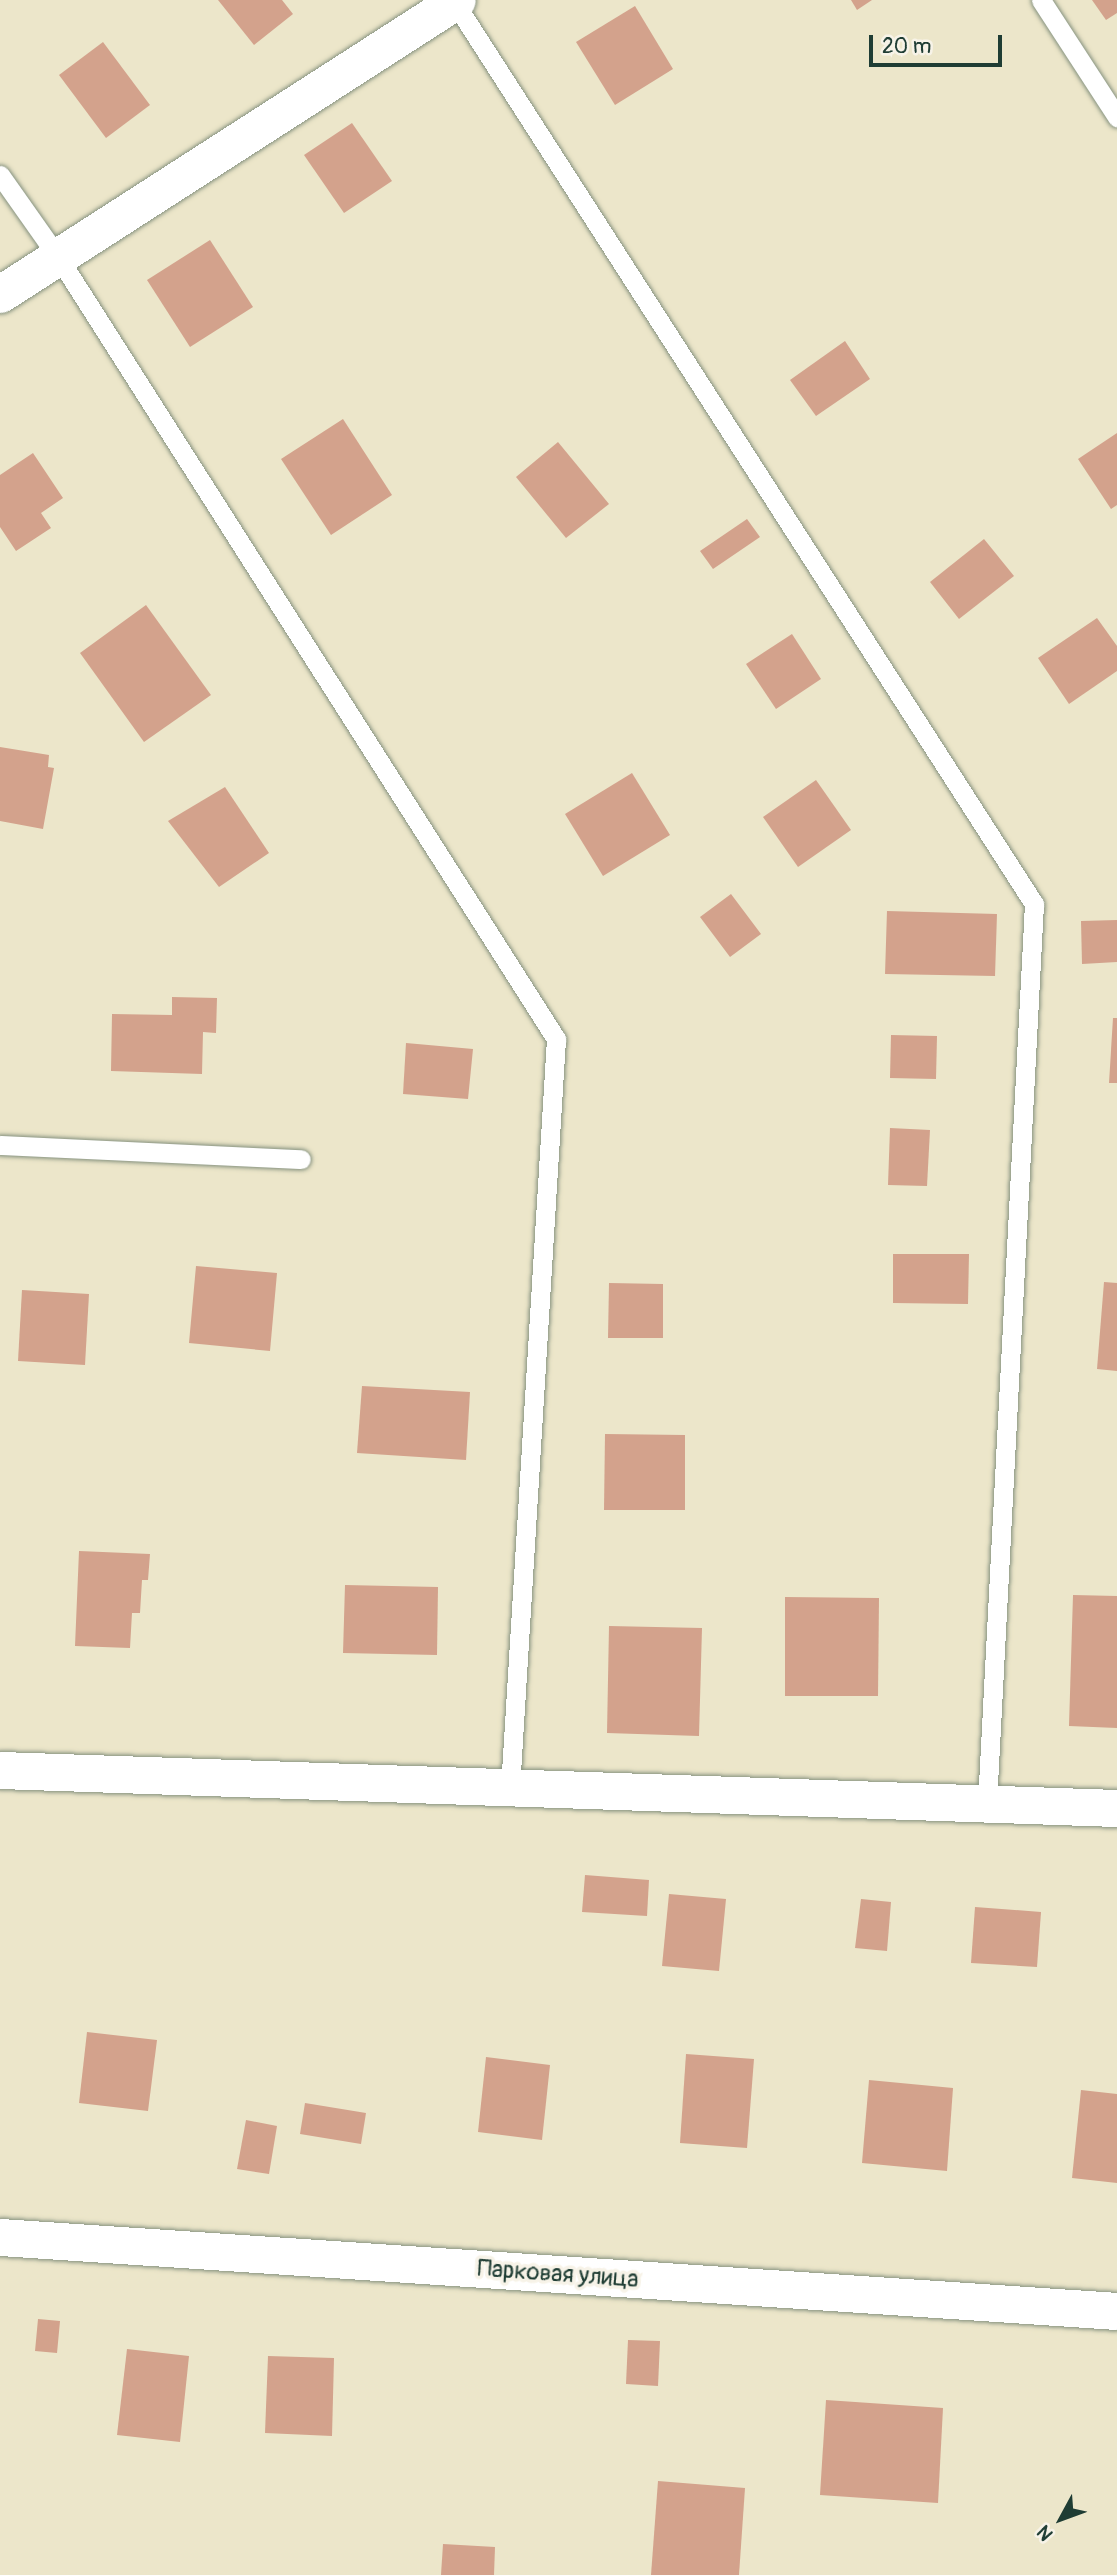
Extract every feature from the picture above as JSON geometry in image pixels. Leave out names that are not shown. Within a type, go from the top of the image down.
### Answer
[{"type":"street","points":[[0,294],[60,260],[455,1]]},
{"type":"street","points":[[0,1770],[1117,1808]]},
{"type":"street","name":"Парковая улица","points":[[0,2237],[1117,2311]]},
{"type":"lane","points":[[1041,0],[1117,117]]},
{"type":"lane","points":[[455,1],[1034,904],[987,1803]]},
{"type":"lane","points":[[0,174],[60,260],[556,1039],[510,1788]]},
{"type":"lane","points":[[0,1145],[301,1159]]},
{"type":"building","points":[[218,0],[282,0],[293,14],[254,45]]},
{"type":"building","points":[[851,0],[872,0],[857,10]]},
{"type":"building","points":[[1092,0],[1117,0],[1117,13],[1106,20]]},
{"type":"building","points":[[635,6],[673,69],[615,105],[576,42]]},
{"type":"building","points":[[103,42],[150,105],[106,138],[59,75]]},
{"type":"building","points":[[352,123],[392,181],[344,213],[304,155]]},
{"type":"building","points":[[210,240],[253,307],[190,347],[147,280]]},
{"type":"building","points":[[845,341],[870,379],[816,416],[790,380]]},
{"type":"building","points":[[343,419],[392,495],[331,535],[281,459]]},
{"type":"building","points":[[1117,433],[1117,505],[1111,509],[1078,459]]},
{"type":"building","points":[[558,442],[609,504],[566,538],[516,477]]},
{"type":"building","points":[[33,453],[63,498],[41,513],[51,528],[16,551],[0,527],[0,475]]},
{"type":"building","points":[[747,519],[760,537],[713,569],[700,551]]},
{"type":"building","points":[[984,539],[1014,576],[959,619],[930,582]]},
{"type":"building","points":[[146,605],[211,695],[144,742],[80,653]]},
{"type":"building","points":[[1097,618],[1117,646],[1117,671],[1069,704],[1038,658]]},
{"type":"building","points":[[792,634],[821,679],[776,709],[746,664]]},
{"type":"building","points":[[0,747],[49,755],[48,767],[54,768],[43,829],[0,821]]},
{"type":"building","points":[[632,773],[670,835],[603,876],[565,814]]},
{"type":"building","points":[[816,780],[851,830],[798,867],[763,817]]},
{"type":"building","points":[[225,787],[269,853],[219,887],[168,821]]},
{"type":"building","points":[[731,894],[761,934],[730,957],[700,917]]},
{"type":"building","points":[[887,911],[997,914],[995,976],[885,974]]},
{"type":"building","points":[[1117,920],[1117,962],[1082,964],[1081,921]]},
{"type":"building","points":[[172,997],[217,998],[216,1033],[203,1032],[202,1074],[111,1071],[112,1014],[172,1015]]},
{"type":"building","points":[[1113,1018],[1117,1018],[1117,1083],[1109,1083]]},
{"type":"building","points":[[891,1035],[937,1036],[936,1079],[890,1078]]},
{"type":"building","points":[[406,1043],[473,1049],[468,1099],[403,1094]]},
{"type":"building","points":[[890,1128],[930,1130],[927,1186],[888,1185]]},
{"type":"building","points":[[893,1254],[969,1254],[968,1304],[893,1303]]},
{"type":"building","points":[[196,1266],[277,1273],[270,1351],[189,1343]]},
{"type":"building","points":[[1104,1282],[1117,1283],[1117,1371],[1097,1369]]},
{"type":"building","points":[[609,1283],[663,1284],[663,1338],[608,1338]]},
{"type":"building","points":[[22,1290],[89,1294],[85,1365],[18,1361]]},
{"type":"building","points":[[362,1386],[470,1392],[466,1460],[357,1453]]},
{"type":"building","points":[[605,1434],[685,1435],[685,1510],[604,1510]]},
{"type":"building","points":[[79,1551],[150,1554],[148,1580],[142,1580],[140,1613],[132,1613],[130,1648],[75,1646]]},
{"type":"building","points":[[345,1585],[438,1587],[437,1655],[343,1653]]},
{"type":"building","points":[[1073,1595],[1117,1596],[1117,1728],[1069,1726]]},
{"type":"building","points":[[785,1597],[879,1598],[878,1696],[785,1696]]},
{"type":"building","points":[[609,1626],[702,1628],[699,1736],[607,1733]]},
{"type":"building","points":[[585,1875],[649,1880],[647,1916],[582,1912]]},
{"type":"building","points":[[669,1894],[726,1899],[719,1971],[662,1966]]},
{"type":"building","points":[[861,1899],[891,1902],[887,1951],[855,1948]]},
{"type":"building","points":[[975,1907],[1041,1912],[1037,1967],[971,1963]]},
{"type":"building","points":[[87,2032],[157,2040],[148,2111],[79,2103]]},
{"type":"building","points":[[686,2054],[754,2059],[747,2148],[680,2143]]},
{"type":"building","points":[[486,2057],[550,2065],[542,2140],[478,2132]]},
{"type":"building","points":[[869,2080],[953,2088],[947,2171],[862,2163]]},
{"type":"building","points":[[1081,2090],[1117,2094],[1117,2183],[1072,2178]]},
{"type":"building","points":[[305,2103],[366,2113],[361,2144],[300,2134]]},
{"type":"building","points":[[246,2120],[277,2126],[269,2174],[237,2169]]},
{"type":"building","points":[[38,2319],[60,2321],[57,2353],[35,2351]]},
{"type":"building","points":[[628,2340],[660,2341],[658,2386],[626,2384]]},
{"type":"building","points":[[127,2349],[189,2356],[180,2442],[117,2435]]},
{"type":"building","points":[[268,2356],[334,2358],[332,2436],[265,2433]]},
{"type":"building","points":[[826,2400],[943,2408],[938,2503],[820,2495]]},
{"type":"building","points":[[658,2481],[745,2488],[739,2575],[651,2575]]},
{"type":"building","points":[[443,2544],[495,2547],[494,2575],[441,2575]]}]
